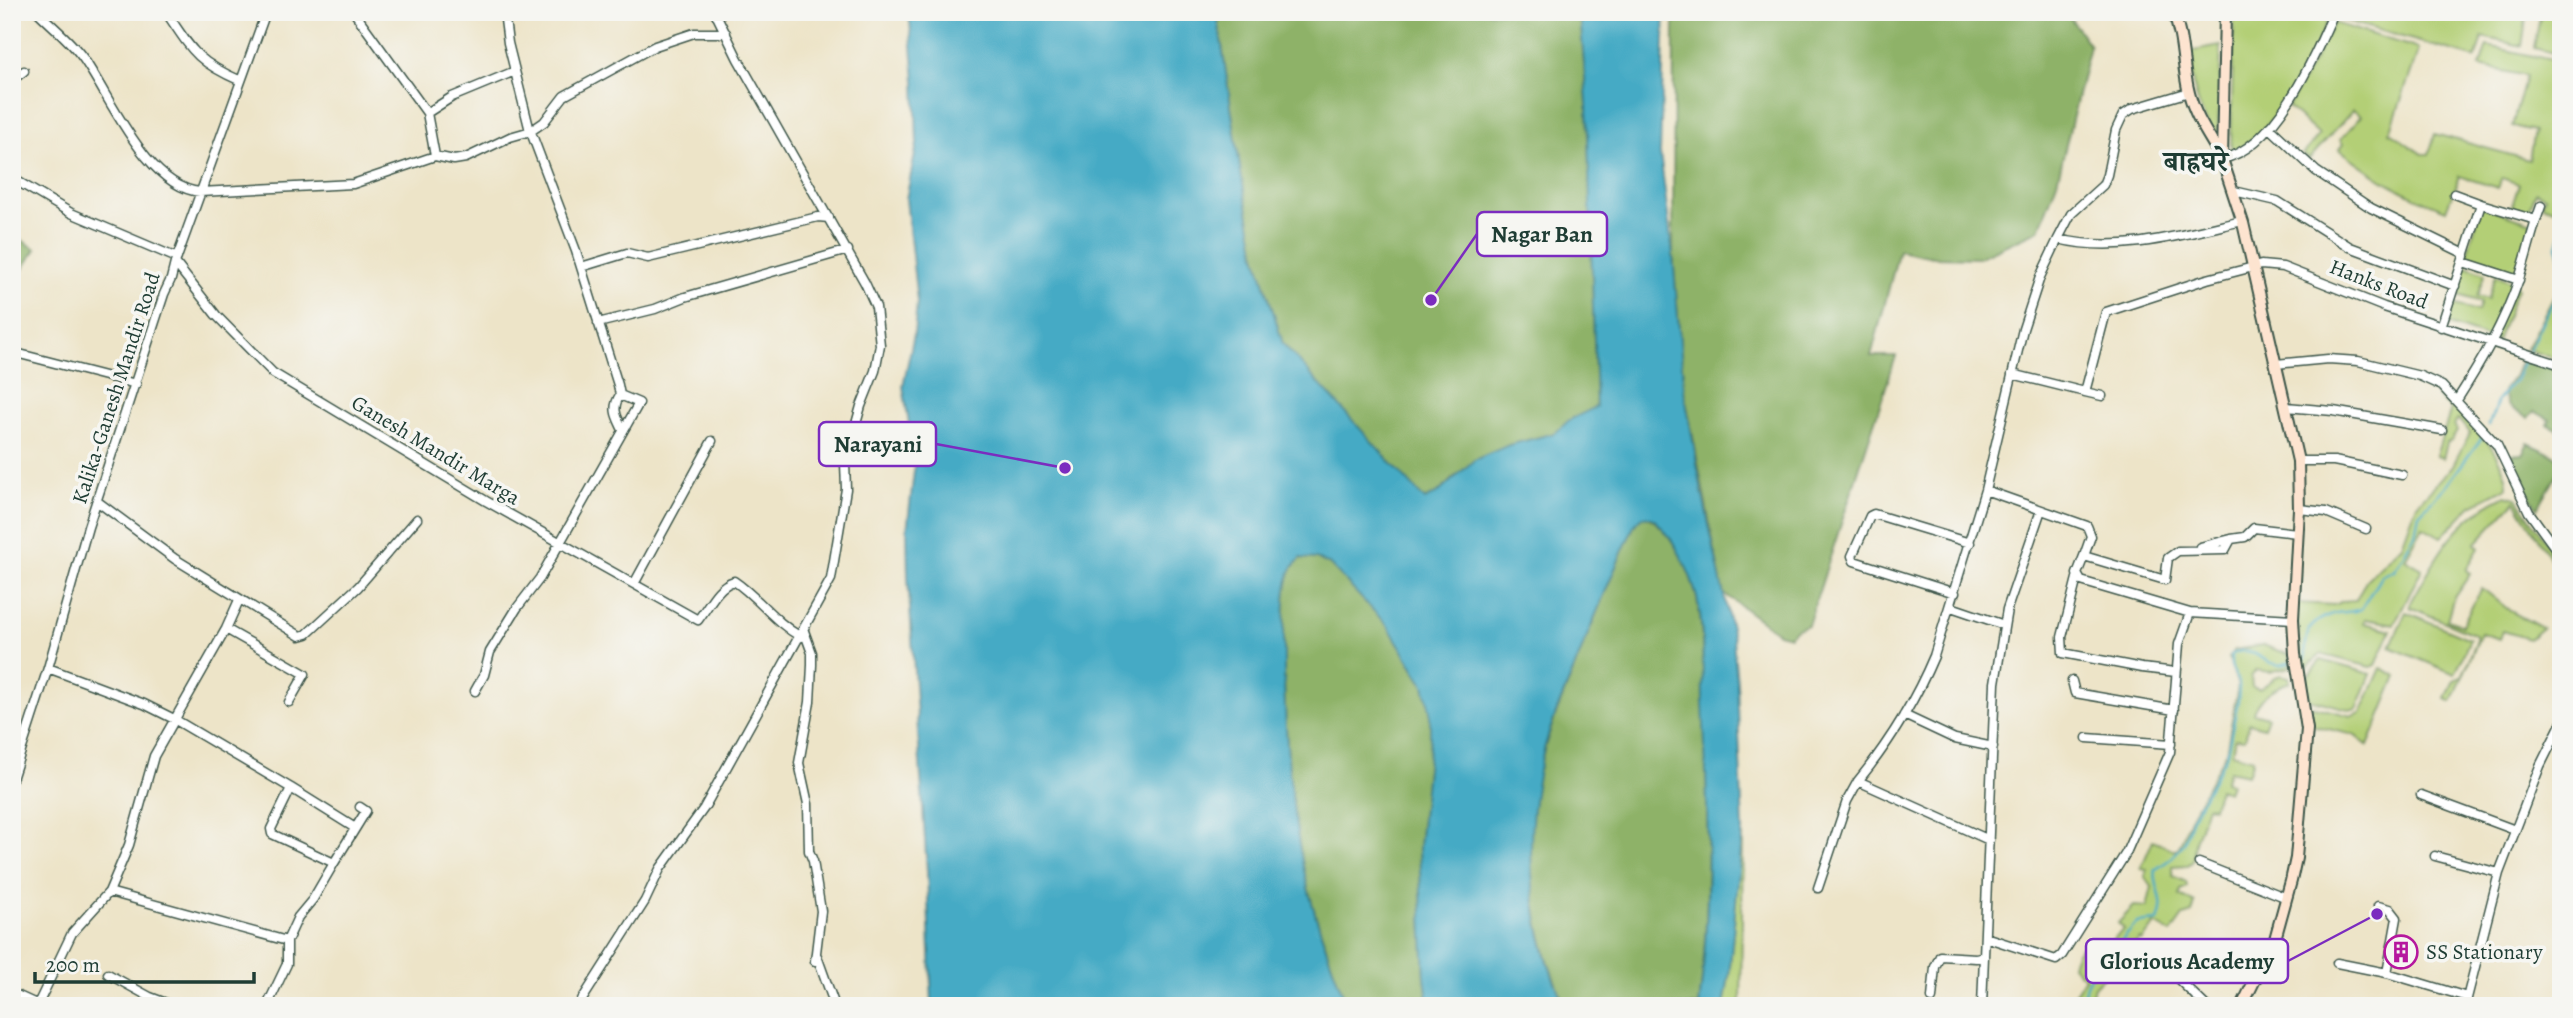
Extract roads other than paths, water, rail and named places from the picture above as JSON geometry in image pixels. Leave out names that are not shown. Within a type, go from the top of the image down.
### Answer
[{"type":"street","points":[[38,12],[84,59],[148,160],[175,184],[189,191],[200,192],[353,184],[435,156],[454,160],[466,158],[510,137],[531,131],[544,122],[564,96],[655,46],[694,33],[726,33]]},
{"type":"street","points":[[166,12],[200,59],[242,81]]},
{"type":"street","name":"Kalika-Ganesh Mandir Road","points":[[12,779],[48,668],[88,527],[176,261],[267,12]]},
{"type":"street","points":[[354,12],[427,113],[435,156]]},
{"type":"street","points":[[504,12],[508,43],[531,131],[581,267],[620,395],[614,411],[623,430]]},
{"type":"street","points":[[578,1006],[645,901],[660,869],[704,808],[831,579],[846,489],[845,463],[858,416],[875,371],[880,345],[876,307],[848,250],[769,116],[715,12]]},
{"type":"street","points":[[2173,12],[2182,38],[2189,92],[2202,125],[2222,159],[2234,191],[2298,461],[2299,509],[2292,619],[2307,729],[2295,858],[2275,939],[2242,1006]]},
{"type":"street","points":[[2222,159],[2224,12]]},
{"type":"street","points":[[2222,159],[2235,156],[2270,127],[2296,91],[2334,12]]},
{"type":"street","points":[[12,80],[24,71]]},
{"type":"street","points":[[427,113],[452,97],[515,71]]},
{"type":"street","points":[[1818,888],[1847,801],[1858,781],[1881,753],[1924,679],[1951,607],[1985,490],[2012,374],[2040,277],[2071,214],[2103,185],[2116,130],[2123,115],[2132,109],[2189,92]]},
{"type":"street","points":[[2270,127],[2316,171],[2371,208],[2464,258],[2518,280]]},
{"type":"street","points":[[12,178],[71,213],[176,261]]},
{"type":"street","points":[[2234,191],[2277,201],[2350,247],[2455,286]]},
{"type":"street","points":[[2454,194],[2536,220]]},
{"type":"street","points":[[2441,327],[2481,204]]},
{"type":"street","points":[[2457,400],[2492,342],[2518,280],[2541,206]]},
{"type":"street","points":[[581,267],[627,253],[649,258],[818,217],[829,218]]},
{"type":"street","points":[[2058,239],[2085,244],[2158,240],[2242,221]]},
{"type":"street","points":[[598,323],[655,309],[685,297],[848,250]]},
{"type":"street","name":"Ganesh Mandir Marga","points":[[176,261],[216,315],[273,373],[559,543],[698,620],[724,583],[734,581],[746,589],[777,622],[802,634]]},
{"type":"street","name":"Hanks Road","points":[[2253,267],[2261,265],[2298,272],[2384,307],[2561,365]]},
{"type":"street","points":[[2085,392],[2106,312],[2253,267]]},
{"type":"street","points":[[12,352],[136,384]]},
{"type":"street","points":[[2276,364],[2328,359],[2358,361],[2422,376],[2442,386],[2497,445],[2529,512],[2561,556]]},
{"type":"street","points":[[2012,374],[2102,396]]},
{"type":"street","points":[[475,691],[484,675],[490,652],[517,608],[540,578],[639,403],[620,395]]},
{"type":"street","points":[[2287,407],[2333,411],[2442,430]]},
{"type":"street","points":[[634,584],[712,442]]},
{"type":"street","points":[[2298,461],[2334,461],[2402,475]]},
{"type":"street","points":[[1985,490],[2087,526],[2091,536],[2062,637],[2062,652],[2176,672]]},
{"type":"street","points":[[98,502],[174,559],[300,636],[307,634],[358,587],[417,519]]},
{"type":"street","points":[[2299,509],[2326,512],[2366,529]]},
{"type":"street","points":[[1982,1006],[1995,683],[2007,610],[2041,510]]},
{"type":"street","points":[[1955,593],[1854,561],[1852,556],[1870,516],[1874,514],[1970,543]]},
{"type":"street","points":[[2084,555],[2165,580],[2168,558],[2178,551],[2225,550],[2231,539],[2245,537],[2254,528],[2297,533]]},
{"type":"street","points":[[2077,578],[2086,584],[2190,613],[2292,619]]},
{"type":"street","points":[[12,993],[32,1004],[40,1000],[72,933],[109,892],[129,845],[154,756],[226,629],[239,600]]},
{"type":"street","points":[[1951,607],[2004,625]]},
{"type":"street","points":[[1985,937],[2059,960],[2126,853],[2170,752],[2179,645],[2190,613]]},
{"type":"street","points":[[226,629],[305,674],[289,702]]},
{"type":"street","points":[[802,634],[812,653],[810,702],[799,763],[808,804],[809,851],[813,860],[821,911],[815,957],[835,1006]]},
{"type":"street","points":[[48,668],[144,704],[174,719],[355,828]]},
{"type":"street","points":[[2072,681],[2075,693],[2174,709]]},
{"type":"street","points":[[1903,715],[1955,739],[1993,747]]},
{"type":"street","points":[[2337,963],[2387,973],[2466,1002],[2499,873],[2540,766],[2561,724]]},
{"type":"street","points":[[2087,738],[2171,744]]},
{"type":"street","points":[[1858,781],[1989,840]]},
{"type":"street","points":[[291,788],[271,829],[272,834],[334,863]]},
{"type":"street","points":[[2421,795],[2515,830]]},
{"type":"street","points":[[267,1006],[288,964],[287,941],[298,916],[313,899],[366,811],[360,807]]},
{"type":"street","points":[[2435,856],[2499,873]]},
{"type":"street","points":[[2199,863],[2287,898]]},
{"type":"street","points":[[109,892],[287,941]]},
{"type":"street","points":[[2378,906],[2390,909],[2397,918],[2387,973]]},
{"type":"street","points":[[2144,946],[2206,1006]]},
{"type":"street","points":[[1932,998],[1935,967],[1940,956],[1984,956]]},
{"type":"street","points":[[108,974],[150,997],[174,1006]]},
{"type":"water","points":[[907,12],[1217,12],[1256,255],[1283,344],[1425,500],[1438,493],[1474,460],[1509,445],[1555,433],[1569,420],[1596,407],[1587,103],[1580,12],[1665,12],[1660,153],[1673,255],[1684,390],[1702,492],[1733,638],[1737,683],[1743,829],[1724,1006],[1699,1006],[1706,931],[1708,855],[1700,611],[1682,558],[1658,523],[1645,517],[1639,519],[1634,526],[1549,731],[1534,799],[1531,860],[1533,890],[1544,950],[1565,1006],[1429,1006],[1425,978],[1419,848],[1430,740],[1430,710],[1424,685],[1388,626],[1329,564],[1316,559],[1301,558],[1291,570],[1285,602],[1284,697],[1291,791],[1311,899],[1347,1006],[932,1006],[927,871],[908,578],[907,530],[915,463],[903,386],[914,334],[917,302],[906,199],[917,144],[915,81]]},
{"type":"waterway","points":[[2561,233],[2557,246],[2561,258]]},
{"type":"waterway","points":[[2489,425],[2498,400],[2515,380],[2561,288]]},
{"type":"waterway","points":[[2302,660],[2306,658],[2307,636],[2313,625],[2333,614],[2361,609],[2382,575],[2394,570],[2415,534],[2419,514],[2446,486],[2483,436]]},
{"type":"waterway","points":[[2081,1006],[2090,977],[2137,923],[2158,921],[2161,899],[2156,869],[2172,858],[2184,843],[2192,817],[2226,757],[2239,685],[2231,665],[2231,655],[2245,651],[2274,664],[2292,662]]},
{"type":"place","name":"Nagar Ban","points":[[1431,300]]},
{"type":"place","name":"Narayani","points":[[1065,468]]},
{"type":"place","name":"Glorious Academy","points":[[2377,914]]},
{"type":"place","name":"SS Stationary","points":[[2401,952]]},
{"type":"district","name":"बाह्रघरे","points":[[2196,162]]}]
